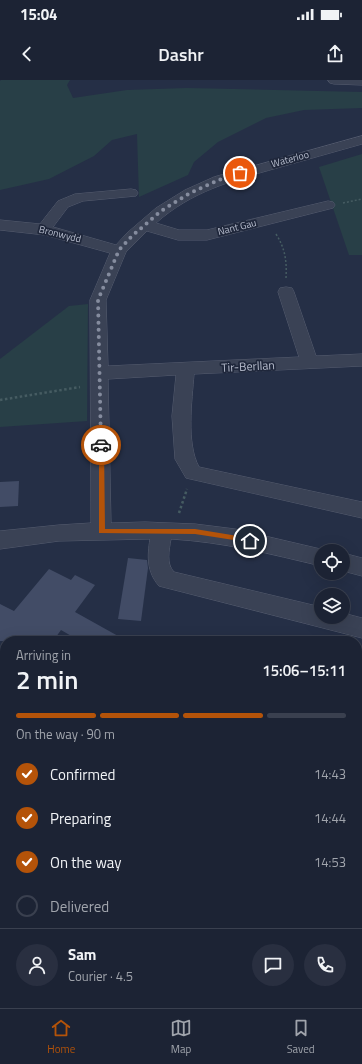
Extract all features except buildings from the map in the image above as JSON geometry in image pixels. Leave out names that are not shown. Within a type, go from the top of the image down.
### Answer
[{"type":"street","points":[[334,80],[362,81]]},
{"type":"street","name":"Waterloo","points":[[101,531],[98,300],[119,250],[132,236],[167,207],[190,193],[219,180],[362,140]]},
{"type":"street","points":[[44,229],[63,204],[80,197],[130,193]]},
{"type":"street","name":"Nant Gau","points":[[145,225],[178,235],[207,234],[328,205]]},
{"type":"street","name":"Bronwydd","points":[[0,225],[14,225],[44,229],[119,250]]},
{"type":"street","points":[[286,292],[310,363]]},
{"type":"street","name":"Tir-Berllan","points":[[100,378],[186,370],[362,360]]},
{"type":"street","points":[[186,370],[180,416],[185,459],[193,473],[362,510]]},
{"type":"street","points":[[0,540],[59,533],[101,531],[195,532],[235,537],[314,555]]},
{"type":"street","points":[[169,531],[158,565],[161,574],[167,580],[314,615]]},
{"type":"street","points":[[350,564],[362,567]]},
{"type":"street","points":[[347,624],[362,628]]},
{"type":"path","points":[[267,220],[282,243],[287,256],[286,292]]},
{"type":"path","points":[[0,400],[100,378]]},
{"type":"path","points":[[169,531],[179,513],[193,473]]},
{"type":"shaded area","points":[[1,80],[70,80],[67,85],[73,98],[127,90],[187,88],[362,92],[362,108],[304,110],[266,118],[218,142],[194,162],[188,175],[139,197],[137,134],[112,140],[94,156],[49,179],[0,190]]},
{"type":"shaded area","points":[[362,154],[362,255],[349,255],[319,167]]},
{"type":"shaded area","points":[[88,304],[87,421],[0,427],[0,359],[69,306]]},
{"type":"way so far","points":[[101,445],[98,300],[119,250],[132,236],[161,211],[190,193],[219,180],[240,173]]},
{"type":"route","points":[[101,445],[101,531],[146,530],[195,532],[235,537],[250,541]]}]
